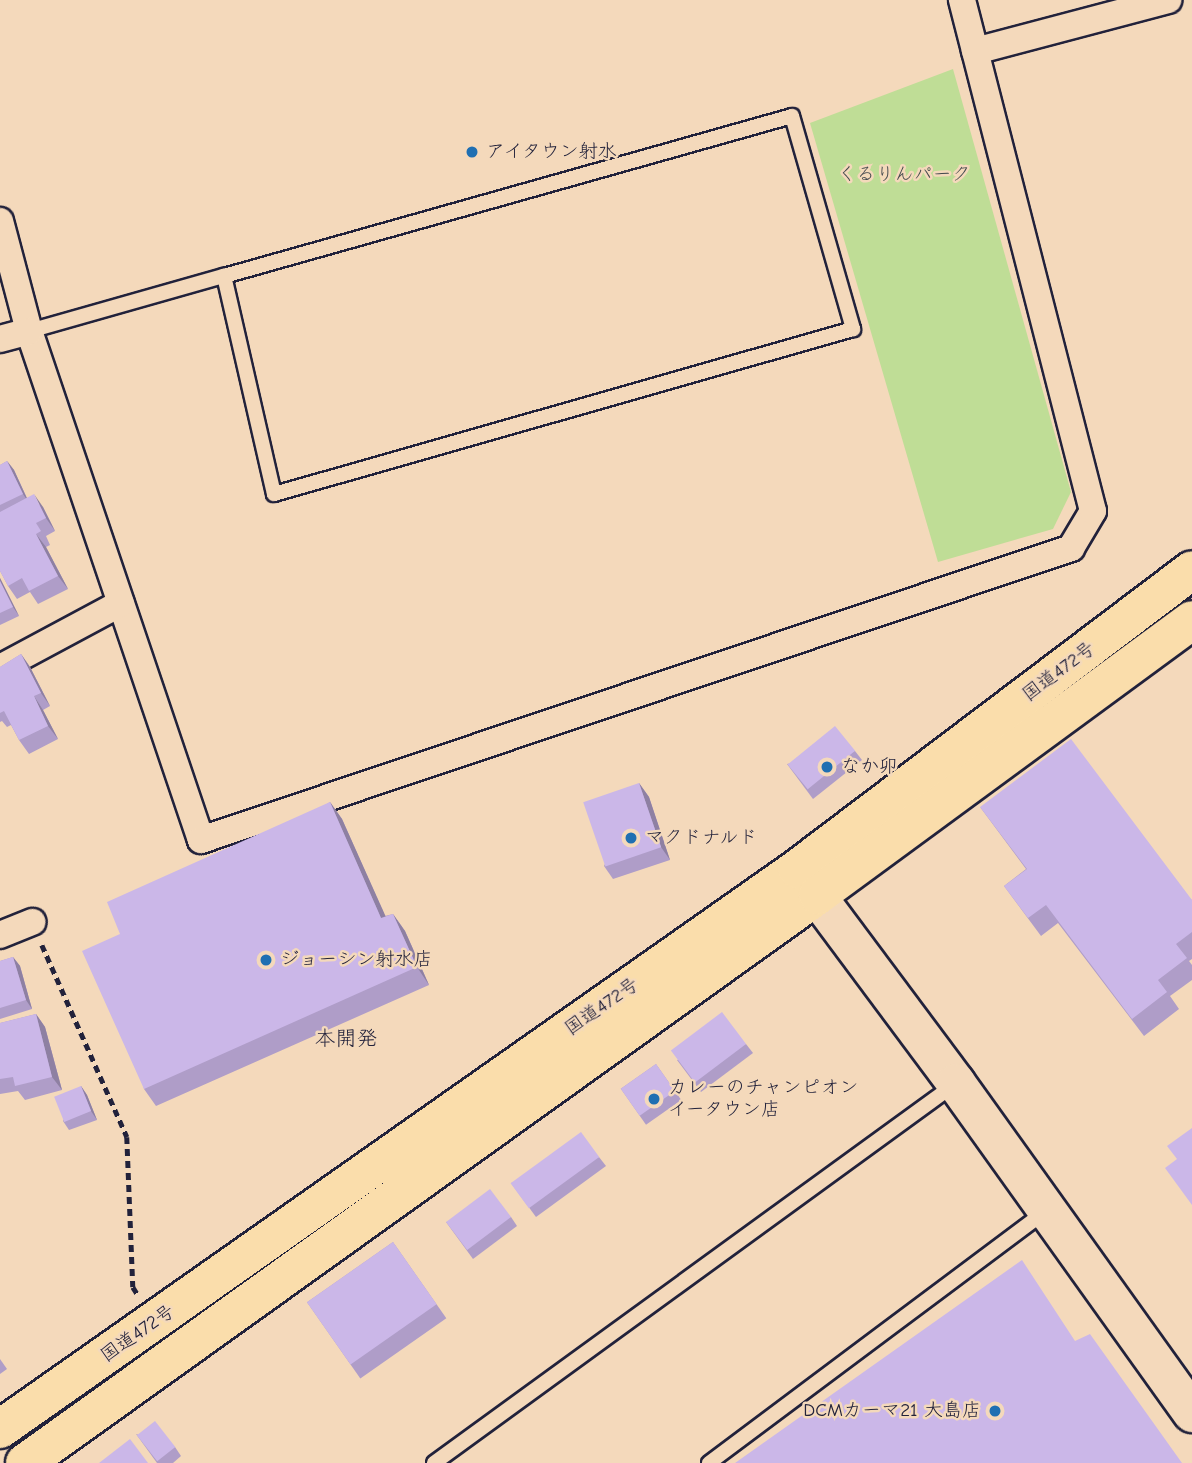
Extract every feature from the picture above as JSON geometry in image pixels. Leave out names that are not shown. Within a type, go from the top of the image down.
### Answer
[{"type":"highway","name":"国道472号","points":[[25,1463],[808,882],[1192,570]]},
{"type":"highway","name":"国道472号","points":[[0,1429],[1192,620]]},
{"type":"street","points":[[0,221],[29,331],[201,840],[1071,548],[1093,511],[962,0]]},
{"type":"street","points":[[975,51],[1168,0]]},
{"type":"street","points":[[0,339],[29,331]]},
{"type":"street","points":[[0,668],[121,603]]},
{"type":"street","points":[[808,882],[1192,1412]]},
{"type":"street","points":[[0,935],[32,922]]},
{"type":"lane","points":[[29,331],[224,276],[792,116],[853,328],[274,494],[224,276]]},
{"type":"lane","points":[[434,1463],[956,1083]]},
{"type":"lane","points":[[709,1463],[1047,1210]]},
{"type":"path","points":[[32,922],[127,1137],[133,1287],[154,1323]]},
{"type":"green space","name":"くるりんパーク","points":[[953,69],[1071,492],[1053,529],[938,562],[810,123]]},
{"type":"building","points":[[7,461],[23,494],[0,505],[0,465]]},
{"type":"building","points":[[34,494],[46,518],[36,523],[41,531],[36,534],[58,576],[29,591],[22,578],[8,586],[0,571],[0,512]]},
{"type":"building","points":[[0,581],[13,607],[0,613]]},
{"type":"building","points":[[21,654],[41,693],[34,696],[48,726],[19,740],[4,711],[0,713],[0,667]]},
{"type":"building","name":"なか卯","points":[[835,726],[855,751],[808,789],[788,764]]},
{"type":"building","points":[[1071,739],[1192,900],[1192,932],[1176,944],[1187,958],[1158,980],[1167,992],[1132,1019],[1046,905],[1028,918],[1004,886],[1027,869],[980,807]]},
{"type":"building","name":"マクドナルド","points":[[639,783],[661,847],[605,867],[583,802]]},
{"type":"building","name":"ジョーシン射水店","points":[[330,802],[381,918],[393,914],[417,967],[144,1089],[82,951],[120,934],[107,902]]},
{"type":"building","points":[[13,957],[26,1000],[0,1008],[0,961]]},
{"type":"building","points":[[722,1012],[746,1044],[695,1082],[671,1051]]},
{"type":"building","points":[[36,1014],[52,1077],[15,1086],[13,1077],[0,1079],[0,1023]]},
{"type":"building","name":"カレーのチャンピオン イータウン店","points":[[656,1064],[675,1091],[640,1116],[621,1089]]},
{"type":"building","points":[[81,1086],[91,1111],[64,1122],[54,1097]]},
{"type":"building","points":[[1192,1128],[1192,1205],[1165,1168],[1177,1159],[1167,1146]]},
{"type":"building","points":[[581,1132],[599,1157],[529,1208],[511,1183]]},
{"type":"building","points":[[490,1189],[511,1217],[467,1250],[446,1222]]},
{"type":"building","points":[[393,1242],[437,1304],[351,1364],[307,1302]]},
{"type":"building","name":"DCMカーマ21 大島店","points":[[1022,1260],[1075,1341],[1090,1334],[1182,1463],[735,1463]]},
{"type":"building","points":[[155,1421],[175,1447],[157,1461],[137,1435]]},
{"type":"building","points":[[130,1439],[148,1463],[99,1463]]},
{"type":"place","name":"アイタウン射水","points":[[472,152]]},
{"type":"place","name":"なか卯","points":[[827,767]]},
{"type":"place","name":"マクドナルド","points":[[631,838]]},
{"type":"place","name":"ジョーシン射水店","points":[[266,960]]},
{"type":"place","name":"カレーのチャンピオン イータウン店","points":[[654,1099]]},
{"type":"place","name":"DCMカーマ21 大島店","points":[[995,1411]]},
{"type":"district","name":"本開発","points":[[346,1038]]}]
